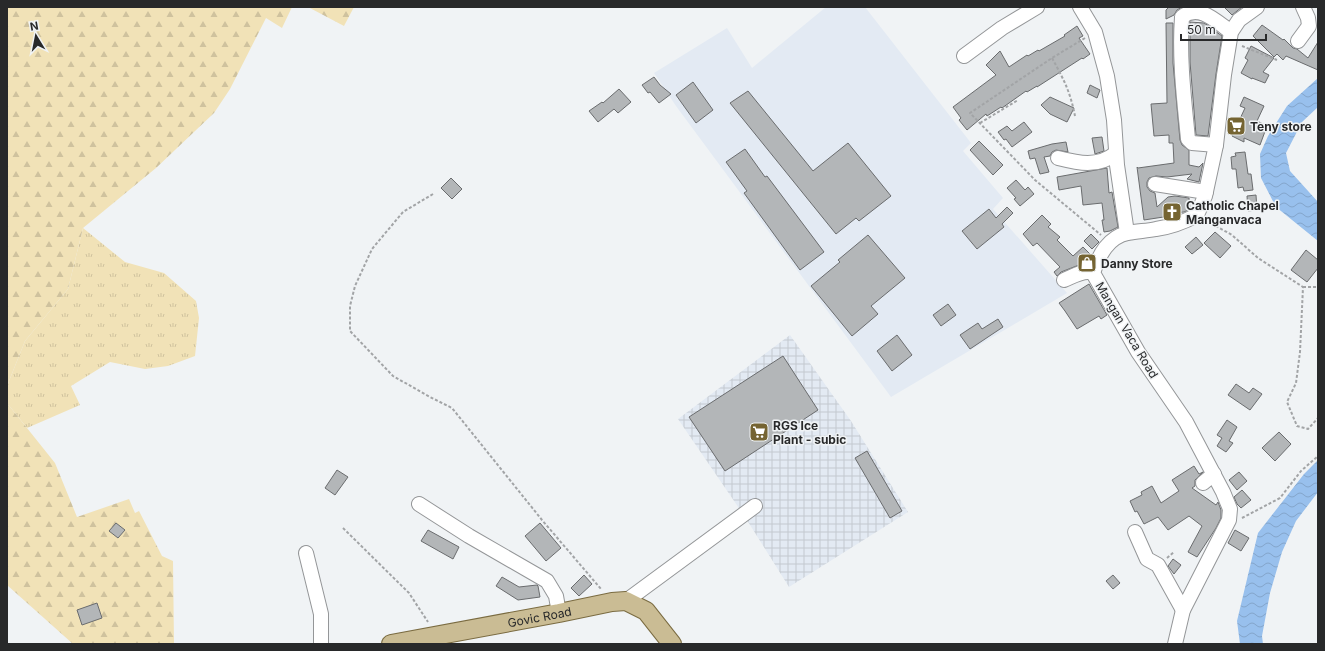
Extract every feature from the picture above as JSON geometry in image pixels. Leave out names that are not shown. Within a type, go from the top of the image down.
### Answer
[{"type":"main road","name":"Govic Road","points":[[391,644],[619,602]]},
{"type":"main road","points":[[619,602],[646,611],[672,644]]},
{"type":"street","points":[[964,56],[1002,28],[1037,7]]},
{"type":"street","points":[[1080,7],[1095,32],[1107,76],[1114,120],[1116,153],[1127,233],[1157,229],[1182,223],[1198,215],[1206,192],[1216,145],[1230,36],[1239,20],[1257,7]]},
{"type":"street","points":[[1298,41],[1309,26],[1308,18],[1303,7]]},
{"type":"street","points":[[1216,145],[1192,143],[1188,139],[1180,41],[1182,17],[1187,13],[1200,13],[1210,17],[1230,36]]},
{"type":"street","points":[[1058,158],[1079,163],[1094,162],[1108,159],[1116,153]]},
{"type":"street","points":[[1155,184],[1206,192]]},
{"type":"street","name":"Mangan Vaca Road","points":[[1127,233],[1110,242],[1099,256],[1093,273],[1138,352],[1186,422],[1214,474],[1230,509],[1229,520]]},
{"type":"street","points":[[1064,280],[1088,271],[1093,273]]},
{"type":"street","points":[[1203,483],[1214,474]]},
{"type":"street","points":[[419,504],[470,536],[548,581],[556,596],[559,613]]},
{"type":"street","points":[[619,602],[755,506]]},
{"type":"street","points":[[1174,644],[1183,610],[1229,520]]},
{"type":"street","points":[[1135,532],[1147,559],[1158,565],[1183,610]]},
{"type":"street","points":[[306,553],[321,614],[322,644]]},
{"type":"path","points":[[1095,32],[1052,58],[970,113],[1035,180],[1110,242]]},
{"type":"path","points":[[1230,36],[1277,60]]},
{"type":"path","points":[[1052,58],[1066,83],[1072,100],[1074,116]]},
{"type":"path","points":[[980,123],[1018,100]]},
{"type":"path","points":[[433,194],[403,212],[372,249],[355,286],[350,306],[350,331],[393,376],[452,408],[542,520],[619,602]]},
{"type":"path","points":[[1198,215],[1232,236],[1258,258],[1303,287],[1318,287]]},
{"type":"path","points":[[1303,287],[1300,352],[1296,382],[1287,402],[1297,426],[1308,429],[1318,418]]},
{"type":"path","points":[[1229,520],[1241,518],[1280,498],[1301,471],[1318,456]]},
{"type":"path","points":[[343,528],[378,561],[408,593],[438,636]]},
{"type":"shaded area","points":[[826,7],[865,7],[971,143],[963,151],[1003,198],[993,209],[1067,293],[891,397],[676,106],[654,73],[727,28],[752,68]]},
{"type":"shaded area","points":[[790,335],[851,421],[908,512],[789,587],[745,517],[678,419]]},
{"type":"green space","points":[[7,7],[292,7],[282,28],[266,18],[230,89],[214,113],[156,168],[83,228],[68,289],[25,341],[7,386]]},
{"type":"green space","points":[[308,7],[354,7],[344,26]]},
{"type":"green space","points":[[83,228],[125,262],[164,273],[196,301],[199,318],[195,356],[168,366],[145,369],[110,362],[71,386],[80,405],[27,428],[7,403],[7,386],[25,341],[68,289]]},
{"type":"green space","points":[[7,403],[55,463],[77,517],[129,499],[135,513],[139,511],[162,556],[173,561],[174,644],[73,644],[7,585]]},
{"type":"water","points":[[1318,78],[1318,107],[1302,122],[1286,153],[1290,171],[1318,202],[1318,241],[1276,207],[1261,178],[1260,154],[1268,136],[1287,106]]},
{"type":"water","points":[[1318,460],[1318,492],[1296,521],[1282,552],[1270,593],[1262,636],[1263,644],[1240,644],[1237,621],[1258,533],[1304,474]]},
{"type":"building","points":[[1169,7],[1182,7],[1177,10],[1174,15],[1166,19],[1166,10]]},
{"type":"building","points":[[1224,7],[1242,7],[1232,15]]},
{"type":"building","points":[[1190,22],[1204,23],[1209,26],[1210,31],[1215,31],[1222,36],[1208,136],[1196,135],[1190,62]]},
{"type":"building","points":[[1166,23],[1173,23],[1173,63],[1180,140],[1182,145],[1189,150],[1189,165],[1199,167],[1203,163],[1199,182],[1187,179],[1192,174],[1167,177],[1156,176],[1149,178],[1147,187],[1150,191],[1155,193],[1157,207],[1168,197],[1175,196],[1189,198],[1190,209],[1184,212],[1173,213],[1170,216],[1144,220],[1137,167],[1174,163],[1173,143],[1169,143],[1169,135],[1154,136],[1151,104],[1167,103]]},
{"type":"building","points":[[1262,25],[1283,40],[1284,39],[1293,48],[1297,49],[1308,58],[1318,42],[1318,70],[1286,56],[1283,60],[1277,54],[1274,57],[1253,36]]},
{"type":"building","points":[[1077,26],[1083,36],[1079,38],[1090,54],[1037,87],[1027,92],[1026,91],[1002,108],[1001,107],[987,116],[986,114],[967,130],[959,120],[961,118],[953,107],[996,75],[986,65],[1000,51],[1009,67],[1027,55],[1028,56],[1038,50],[1039,51],[1065,36],[1064,35]]},
{"type":"building","points":[[1251,46],[1274,58],[1263,72],[1269,75],[1265,83],[1252,79],[1241,73],[1248,60],[1245,58]]},
{"type":"building","points":[[654,77],[660,85],[671,94],[659,103],[642,85]]},
{"type":"building","points":[[693,82],[713,110],[696,123],[676,95]]},
{"type":"building","points":[[1090,85],[1100,90],[1097,98],[1087,93]]},
{"type":"building","points":[[619,89],[631,102],[618,113],[614,109],[598,122],[589,111],[602,102],[603,103]]},
{"type":"building","points":[[748,91],[813,171],[848,143],[891,196],[859,221],[856,218],[836,234],[730,103]]},
{"type":"building","points":[[1050,97],[1074,108],[1067,122],[1050,114],[1041,105]]},
{"type":"building","points":[[1244,97],[1264,106],[1257,121],[1267,126],[1260,145],[1244,138],[1244,142],[1232,136],[1245,108],[1240,106]]},
{"type":"building","points":[[1024,122],[1032,132],[1012,147],[998,132],[1007,126],[1012,131]]},
{"type":"building","points":[[1102,137],[1104,151],[1095,154],[1092,138]]},
{"type":"building","points":[[979,141],[1003,165],[993,175],[970,150]]},
{"type":"building","points":[[1066,142],[1068,152],[1056,150],[1052,152],[1050,156],[1044,157],[1049,172],[1040,174],[1035,158],[1030,159],[1028,151],[1052,144]]},
{"type":"building","points":[[745,149],[824,252],[800,270],[744,193],[747,191],[726,162]]},
{"type":"building","points":[[1245,152],[1248,174],[1251,174],[1253,190],[1244,191],[1243,187],[1238,188],[1236,169],[1232,169],[1231,157],[1236,156],[1235,153]]},
{"type":"building","points":[[1107,168],[1109,193],[1112,192],[1118,227],[1104,232],[1102,203],[1083,205],[1081,186],[1059,190],[1057,177]]},
{"type":"building","points":[[451,178],[462,189],[452,199],[441,188]]},
{"type":"building","points":[[1016,180],[1025,190],[1028,187],[1034,194],[1020,206],[1014,199],[1016,198],[1007,188]]},
{"type":"building","points":[[1256,195],[1257,210],[1248,211],[1247,196]]},
{"type":"building","points":[[1007,207],[1013,213],[1002,224],[1004,227],[977,249],[962,231],[989,209],[996,218]]},
{"type":"building","points":[[1042,215],[1051,224],[1048,227],[1060,237],[1057,240],[1073,256],[1083,247],[1091,255],[1087,264],[1083,261],[1079,265],[1061,272],[1057,276],[1054,272],[1060,267],[1037,243],[1033,246],[1023,234]]},
{"type":"building","points":[[1215,232],[1231,246],[1220,258],[1204,243]]},
{"type":"building","points":[[1091,234],[1099,242],[1092,249],[1084,241]]},
{"type":"building","points":[[868,235],[905,278],[871,306],[878,314],[852,336],[811,286],[840,262],[838,260]]},
{"type":"building","points":[[1196,237],[1203,245],[1192,254],[1185,247]]},
{"type":"building","points":[[1306,250],[1318,260],[1318,268],[1307,282],[1291,270]]},
{"type":"building","points":[[1089,284],[1107,315],[1101,319],[1099,316],[1077,329],[1059,303]]},
{"type":"building","points":[[948,304],[956,315],[941,326],[933,315]]},
{"type":"building","points":[[998,319],[1003,327],[970,349],[960,335],[978,323],[982,329]]},
{"type":"building","points":[[897,335],[912,355],[892,371],[877,351]]},
{"type":"building","points":[[783,356],[818,410],[725,471],[689,417]]},
{"type":"building","points":[[1236,384],[1249,393],[1253,388],[1262,394],[1250,410],[1228,395]]},
{"type":"building","points":[[1227,420],[1237,427],[1229,441],[1233,443],[1226,452],[1217,446],[1222,438],[1217,435]]},
{"type":"building","points":[[1279,432],[1291,444],[1275,461],[1262,448]]},
{"type":"building","points":[[867,451],[902,511],[890,518],[855,458]]},
{"type":"building","points":[[1194,466],[1199,474],[1203,472],[1195,480],[1195,486],[1192,488],[1216,505],[1218,502],[1221,510],[1221,518],[1216,528],[1197,557],[1188,552],[1202,526],[1189,516],[1168,530],[1158,517],[1144,524],[1137,511],[1135,512],[1130,501],[1142,495],[1141,492],[1152,486],[1161,503],[1179,491],[1172,480]]},
{"type":"building","points":[[337,470],[348,477],[335,495],[325,488]]},
{"type":"building","points":[[1239,472],[1247,481],[1237,490],[1229,480]]},
{"type":"building","points":[[1242,490],[1251,500],[1241,508],[1237,504],[1234,497]]},
{"type":"building","points":[[116,523],[125,530],[118,538],[109,531]]},
{"type":"building","points":[[540,523],[561,548],[546,561],[525,536]]},
{"type":"building","points":[[428,530],[459,547],[453,559],[421,541]]},
{"type":"building","points":[[1235,530],[1249,538],[1241,551],[1228,543]]},
{"type":"building","points":[[1173,559],[1181,565],[1174,574],[1168,566]]},
{"type":"building","points":[[584,575],[592,584],[579,596],[571,588]]},
{"type":"building","points":[[1113,575],[1120,583],[1113,589],[1106,581]]},
{"type":"building","points":[[502,577],[519,587],[537,585],[540,597],[518,600],[496,586]]},
{"type":"building","points":[[97,603],[102,618],[82,625],[77,610]]},
{"type":"place","name":"Teny store","points":[[1236,126]]},
{"type":"place","name":"Catholic Chapel Manganvaca","points":[[1172,212]]},
{"type":"place","name":"Danny Store","points":[[1087,263]]},
{"type":"place","name":"RGS Ice Plant - subic","points":[[759,432]]}]
